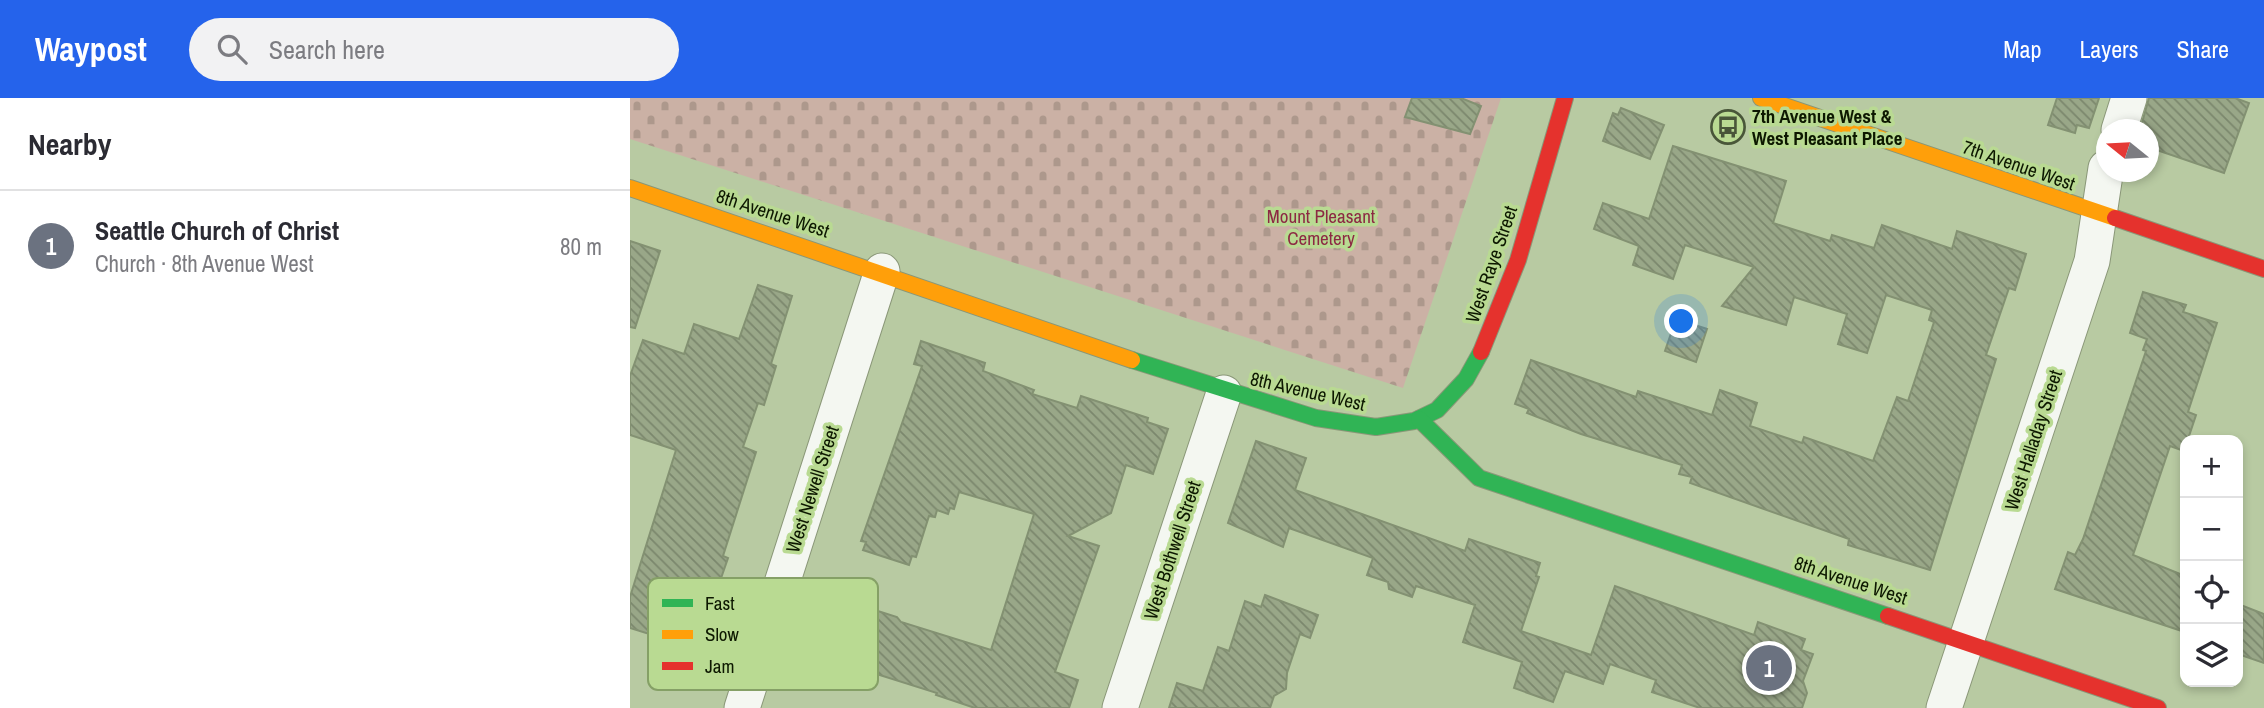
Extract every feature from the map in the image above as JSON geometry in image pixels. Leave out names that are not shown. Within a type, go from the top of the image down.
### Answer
[{"type":"street","name":"West Raye Street","points":[[1419,419],[1446,403],[1464,384],[1484,349],[1518,253],[1565,98]]},
{"type":"street","points":[[2122,119],[2129,98]]},
{"type":"street","name":"7th Avenue West","points":[[1769,99],[2264,269]]},
{"type":"street","name":"West Halladay Street","points":[[1944,708],[2092,261],[2104,182]]},
{"type":"street","name":"8th Avenue West","points":[[630,188],[883,271],[1224,393],[1352,426],[1389,427],[1419,419],[1479,478],[2158,708]]},
{"type":"street","name":"West Newell Street","points":[[784,578],[883,271]]},
{"type":"street","name":"West Bothwell Street","points":[[1120,708],[1224,393]]},
{"type":"street","name":"West Newell Street","points":[[742,708],[748,690]]},
{"type":"green space","name":"Mount Pleasant Cemetery","points":[[630,98],[1501,98],[1403,388],[630,139]]},
{"type":"building","points":[[1412,98],[1461,98],[1481,106],[1470,134],[1405,117]]},
{"type":"building","points":[[2057,98],[2099,98],[2089,128],[2077,125],[2075,133],[2048,125]]},
{"type":"building","points":[[2149,98],[2235,98],[2249,103],[2224,173],[2159,151],[2159,119],[2143,119]]},
{"type":"building","points":[[1621,108],[1664,125],[1650,159],[1603,141],[1613,113],[1618,115]]},
{"type":"building","points":[[1673,146],[1786,181],[1773,223],[1830,241],[1832,235],[1874,248],[1882,225],[1952,249],[1957,231],[2026,254],[2015,290],[2009,288],[1986,355],[1996,359],[1930,570],[1848,545],[1849,539],[1690,483],[1692,477],[1679,474],[1682,465],[1581,434],[1527,413],[1529,409],[1515,404],[1531,360],[1636,397],[1638,391],[1712,415],[1720,390],[1757,403],[1750,426],[1802,443],[1804,437],[1873,461],[1897,397],[1908,401],[1934,322],[1929,320],[1932,310],[1886,295],[1867,353],[1838,344],[1847,314],[1794,297],[1786,325],[1722,306],[1754,267],[1685,245],[1673,279],[1633,265],[1639,246],[1594,229],[1603,203],[1649,219]]},
{"type":"building","points":[[630,241],[660,251],[635,328],[630,327]]},
{"type":"building","points":[[758,285],[792,296],[771,364],[776,366],[764,405],[758,403],[743,447],[756,452],[723,556],[728,558],[721,578],[648,578],[648,634],[630,628],[630,597],[676,450],[630,435],[630,376],[643,340],[684,354],[694,324],[739,339]]},
{"type":"building","points":[[2143,292],[2186,305],[2183,312],[2217,323],[2188,412],[2196,415],[2189,435],[2180,435],[2180,450],[2170,446],[2133,555],[2180,574],[2180,630],[2055,589],[2068,552],[2075,555],[2083,539],[2146,351],[2143,350],[2147,339],[2130,333]]},
{"type":"building","points":[[1676,319],[1707,329],[1696,362],[1665,351]]},
{"type":"building","points":[[921,341],[985,363],[983,371],[1034,390],[1032,394],[1077,408],[1081,396],[1148,418],[1147,422],[1168,429],[1153,474],[1126,465],[1111,513],[1068,536],[1099,546],[1055,672],[1078,680],[1069,708],[975,708],[878,674],[878,611],[897,617],[901,622],[991,650],[1034,514],[959,492],[954,509],[950,508],[948,514],[937,510],[935,517],[929,516],[916,557],[912,556],[909,565],[863,550],[866,542],[861,541],[922,366],[914,364]]},
{"type":"building","points":[[1256,441],[1306,458],[1295,490],[1465,551],[1469,539],[1540,563],[1536,576],[1539,577],[1521,631],[1591,655],[1615,586],[1754,635],[1758,622],[1805,639],[1801,650],[1813,654],[1803,681],[1807,693],[1802,708],[1700,708],[1652,692],[1656,680],[1610,664],[1603,684],[1565,671],[1553,702],[1514,688],[1522,662],[1463,642],[1475,605],[1416,586],[1412,597],[1389,589],[1388,582],[1367,575],[1373,558],[1289,528],[1283,547],[1228,523]]},
{"type":"building","points":[[1265,595],[1318,615],[1310,638],[1300,634],[1287,673],[1286,689],[1274,696],[1270,708],[1169,708],[1177,683],[1203,691],[1218,647],[1229,651],[1245,601],[1261,607]]},
{"type":"building","points":[[2243,606],[2264,614],[2264,663],[2243,656]]},
{"type":"traffic: fast","points":[[1132,360],[1316,418],[1376,427],[1414,421],[1437,410],[1466,379],[1481,352]]},
{"type":"traffic: fast","points":[[1419,419],[1479,478],[1888,616]]},
{"type":"traffic: slow","points":[[1761,98],[2115,218]]},
{"type":"traffic: slow","points":[[630,188],[1132,360]]},
{"type":"traffic: jam","points":[[1481,352],[1518,260],[1565,98]]},
{"type":"traffic: jam","points":[[2115,218],[2264,269]]},
{"type":"traffic: jam","points":[[1888,616],[2158,708]]},
{"type":"place","name":"7th Avenue West & West Pleasant Place","points":[[1728,127]]},
{"type":"place","name":"Seattle Church of Christ","points":[[1769,668]]}]
